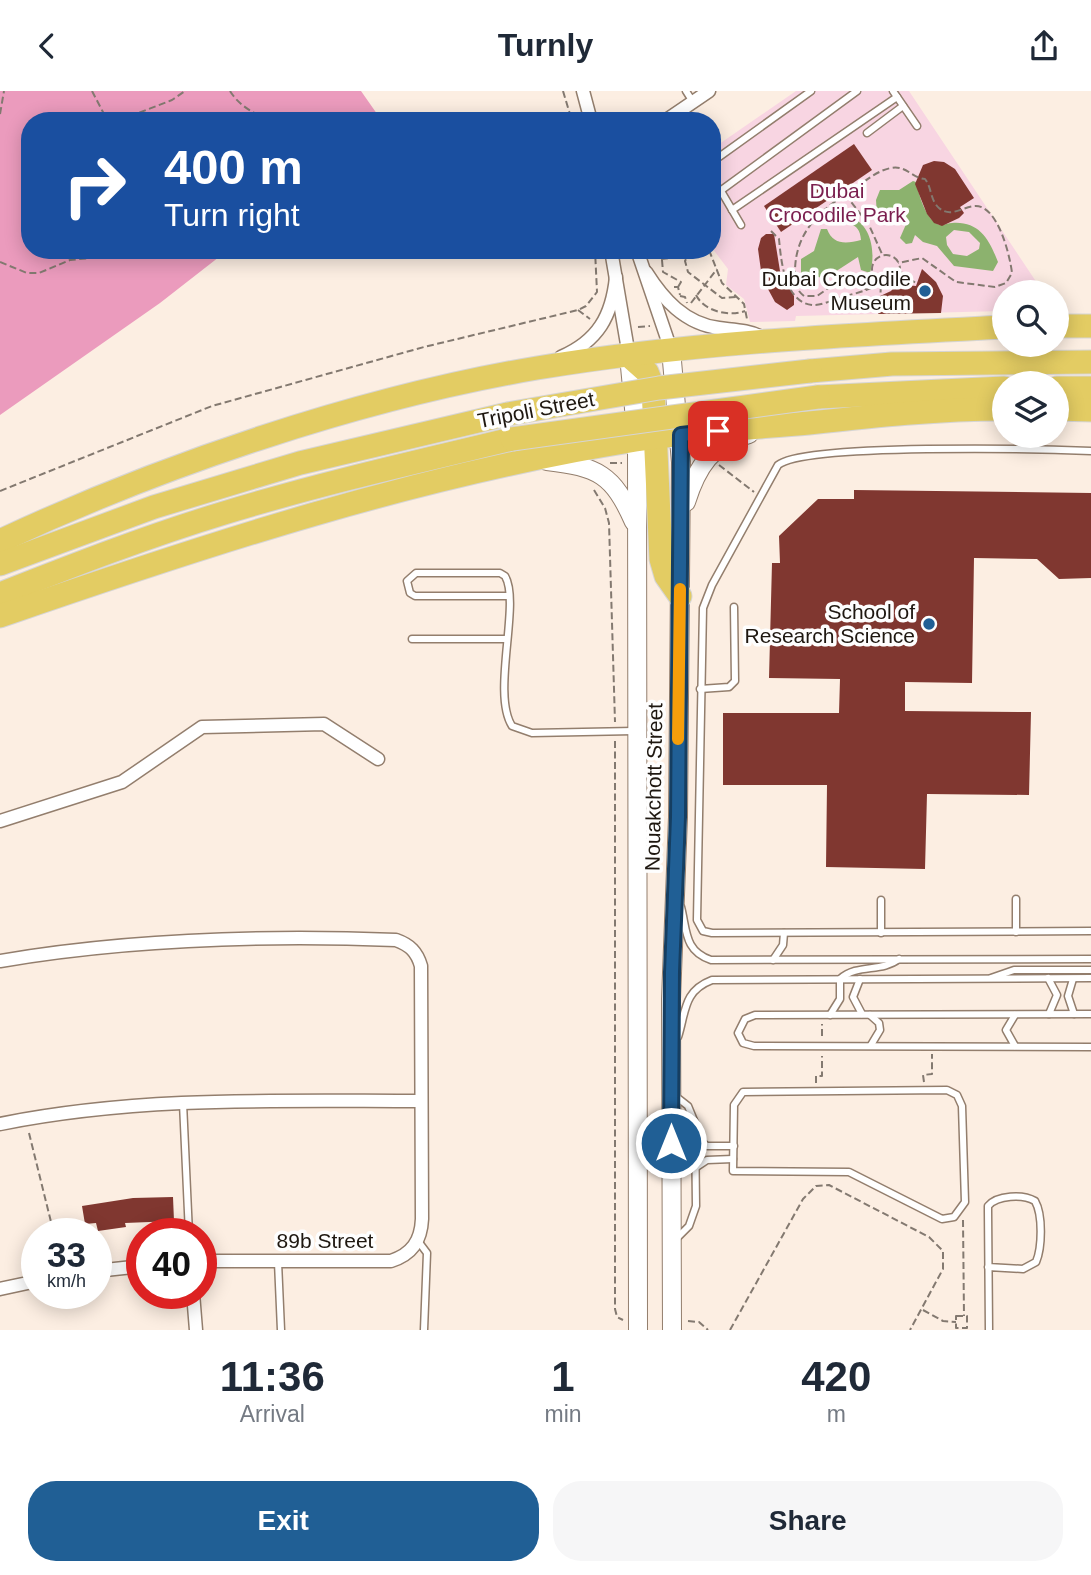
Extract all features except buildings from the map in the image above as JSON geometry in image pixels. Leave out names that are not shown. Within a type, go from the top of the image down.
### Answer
[{"type":"highway","points":[[1069,326],[1091,326]]},
{"type":"highway","points":[[0,541],[136,482],[215,454],[349,413],[536,368],[766,339],[992,328]]},
{"type":"highway","points":[[629,356],[642,366],[651,380],[646,439],[661,559],[666,576],[680,596]]},
{"type":"highway","name":"Tripoli Street","points":[[0,564],[155,507],[300,463],[509,414],[659,388],[810,371],[892,364],[1091,362]]},
{"type":"highway","points":[[1069,388],[1091,388]]},
{"type":"highway","name":"Tripoli Street","points":[[0,594],[113,549],[224,513],[340,480],[512,439],[818,397],[992,389]]},
{"type":"highway","points":[[0,616],[224,540],[367,499],[536,459],[681,435],[920,412],[992,409]]},
{"type":"highway","points":[[1069,409],[1091,410]]},
{"type":"highway","points":[[0,631],[36,613],[52,598]]},
{"type":"street","points":[[583,91],[588,112]]},
{"type":"street","points":[[674,112],[689,96],[709,91]]},
{"type":"street","points":[[613,259],[629,356]]},
{"type":"street","name":"Nouakchott Street","points":[[641,259],[671,351],[681,435],[671,1051],[672,1326]]},
{"type":"street","points":[[646,272],[669,304],[697,323],[715,328],[749,331],[766,339]]},
{"type":"street","points":[[536,368],[578,350],[595,336],[611,311],[616,277]]},
{"type":"street","points":[[680,522],[692,482],[709,455],[733,439],[782,425]]},
{"type":"street","name":"Nouakchott Street","points":[[638,1325],[637,528],[646,439]]},
{"type":"street","points":[[536,459],[581,465],[600,473],[622,495],[637,528]]},
{"type":"street","points":[[0,821],[122,782],[202,727],[324,724],[378,759]]},
{"type":"street","points":[[0,961],[90,948],[196,940],[396,940],[413,949],[421,966],[422,1219],[418,1241]]},
{"type":"street","points":[[0,1124],[89,1109],[183,1101],[420,1101]]},
{"type":"street","name":"89b Street","points":[[217,1261],[391,1261],[411,1251],[418,1241]]},
{"type":"street","points":[[0,1289],[21,1284]]},
{"type":"street","points":[[194,1309],[196,1330]]},
{"type":"lane","points":[[721,156],[811,91]]},
{"type":"lane","points":[[741,225],[721,191],[857,91]]},
{"type":"lane","points":[[732,210],[895,94],[917,126]]},
{"type":"lane","points":[[867,133],[903,106]]},
{"type":"lane","points":[[1091,451],[983,449],[797,456],[778,465],[712,585],[703,608],[698,924],[707,933],[1091,931]]},
{"type":"lane","points":[[509,596],[415,596],[410,593],[407,582],[416,573],[500,573],[508,582],[509,596],[506,706],[512,726],[532,733],[636,731]]},
{"type":"lane","points":[[700,689],[729,687],[735,681],[734,607]]},
{"type":"lane","points":[[412,639],[507,639]]},
{"type":"lane","points":[[675,893],[682,908],[688,943],[702,957],[722,960],[1091,959]]},
{"type":"lane","points":[[1016,899],[1016,932]]},
{"type":"lane","points":[[881,900],[881,933]]},
{"type":"lane","points":[[773,960],[783,945],[784,933]]},
{"type":"lane","points":[[783,945],[795,960]]},
{"type":"lane","points":[[841,979],[859,968],[884,966],[899,959]]},
{"type":"lane","points":[[989,979],[1014,970],[1091,970]]},
{"type":"lane","points":[[1048,978],[1057,996],[1049,1014]]},
{"type":"lane","points":[[671,1051],[679,1034],[688,997],[702,984],[722,980],[1091,978]]},
{"type":"lane","points":[[830,1014],[841,999],[841,979]]},
{"type":"lane","points":[[860,979],[853,997],[865,1014],[875,1018],[880,1030],[878,1037],[869,1046]]},
{"type":"lane","points":[[1073,979],[1068,996],[1074,1014]]},
{"type":"lane","points":[[1016,1047],[1006,1030],[1011,1017],[1017,1014]]},
{"type":"lane","points":[[1091,1014],[750,1016],[739,1028],[740,1039],[754,1046],[1091,1047]]},
{"type":"lane","points":[[924,1090],[952,1092],[962,1105],[963,1208],[954,1217],[942,1219],[858,1175],[840,1171],[733,1171],[734,1105],[743,1092],[924,1090]]},
{"type":"lane","points":[[671,1093],[691,1111],[695,1136],[694,1213],[689,1226],[671,1244]]},
{"type":"lane","points":[[183,1101],[189,1218]]},
{"type":"lane","points":[[695,1136],[704,1145],[734,1146]]},
{"type":"lane","points":[[695,1168],[706,1160],[733,1159]]},
{"type":"lane","points":[[988,1267],[1023,1269],[1036,1262],[1039,1252],[1039,1211],[1031,1198],[999,1198],[991,1202],[988,1267],[989,1330]]},
{"type":"lane","points":[[418,1241],[427,1253],[424,1330]]},
{"type":"lane","points":[[278,1260],[281,1330]]},
{"type":"path","points":[[0,114],[4,91]]},
{"type":"path","points":[[92,91],[103,112]]},
{"type":"path","points":[[139,112],[172,100],[185,91]]},
{"type":"path","points":[[230,91],[239,102],[253,112]]},
{"type":"path","points":[[563,91],[569,112]]},
{"type":"path","points":[[802,294],[795,282],[799,244],[810,223],[845,194],[883,170],[895,167],[907,170],[916,178],[925,179],[933,201],[941,209],[950,213],[979,206],[992,216],[1002,235],[1012,273],[1006,283],[995,287],[956,282],[922,258],[898,263]]},
{"type":"path","points":[[845,194],[865,219],[882,255]]},
{"type":"path","points":[[771,231],[779,239],[784,273],[799,299],[815,305],[894,281],[900,271]]},
{"type":"path","points":[[882,255],[893,257],[900,271],[917,284]]},
{"type":"path","points":[[880,303],[881,283],[875,276],[874,263],[882,255]]},
{"type":"path","points":[[0,263],[27,273],[39,273],[70,260],[80,259]]},
{"type":"path","points":[[0,491],[155,426],[212,406],[424,347],[578,310],[593,300],[597,292],[595,259]]},
{"type":"path","points":[[662,259],[663,272],[681,282],[680,289]]},
{"type":"path","points":[[686,259],[686,269],[705,286],[722,298],[737,297]]},
{"type":"path","points":[[714,259],[722,283],[737,297],[746,311],[748,322],[741,323]]},
{"type":"path","points":[[690,305],[718,268]]},
{"type":"path","points":[[802,294],[817,296],[846,277],[867,290]]},
{"type":"path","points":[[799,299],[802,294]]},
{"type":"path","points":[[696,295],[706,308],[731,314],[746,311]]},
{"type":"path","points":[[692,301],[696,306]]},
{"type":"path","points":[[709,455],[738,482],[760,496]]},
{"type":"path","points":[[600,473],[593,487],[609,523],[615,731],[615,1309],[621,1319],[638,1325]]},
{"type":"path","points":[[924,1090],[923,1075],[932,1074],[932,1047]]},
{"type":"path","points":[[27,1119],[33,1156],[50,1218]]},
{"type":"path","points":[[730,1330],[803,1199],[811,1189],[822,1185],[835,1186],[939,1245],[944,1257],[943,1269],[910,1330]]},
{"type":"path","points":[[963,1208],[964,1317],[967,1328],[956,1328],[956,1316],[964,1317]]},
{"type":"path","points":[[922,1309],[943,1321],[956,1322]]},
{"type":"path","points":[[672,1326],[699,1322],[708,1330]]},
{"type":"green space","name":"Dubai Crocodile Park","points":[[796,91],[909,91],[1035,280],[992,280],[992,311],[796,316],[795,321],[750,322],[744,299],[726,285],[728,269],[721,259],[721,143]]},
{"type":"shaded area","points":[[0,91],[361,91],[376,112],[21,112],[21,259],[216,259],[160,303],[0,415]]},
{"type":"shaded area","points":[[913,181],[916,182],[923,205],[933,221],[941,225],[961,223],[982,233],[998,262],[993,271],[954,266],[937,246],[923,242],[915,235],[912,243],[906,244],[900,238],[907,222],[901,209],[893,208],[877,216],[876,200],[880,190],[899,190]],"holes":[[[954,230],[969,232],[980,243],[979,249],[967,256],[953,254],[947,245],[946,237]]]},
{"type":"shaded area","points":[[849,217],[863,226],[870,240],[870,273],[861,270],[858,257],[824,279],[811,274],[801,276],[801,259],[814,251],[821,229],[827,229],[836,241],[861,240],[855,226],[832,221]]},
{"type":"slow traffic","points":[[678,739],[680,589]]},
{"type":"place","name":"Dubai Crocodile Museum","points":[[925,291]]},
{"type":"place","name":"School of Research Science","points":[[929,624]]},
{"type":"route","points":[[671,1143],[672,972],[678,817],[681,435],[718,431]]}]
